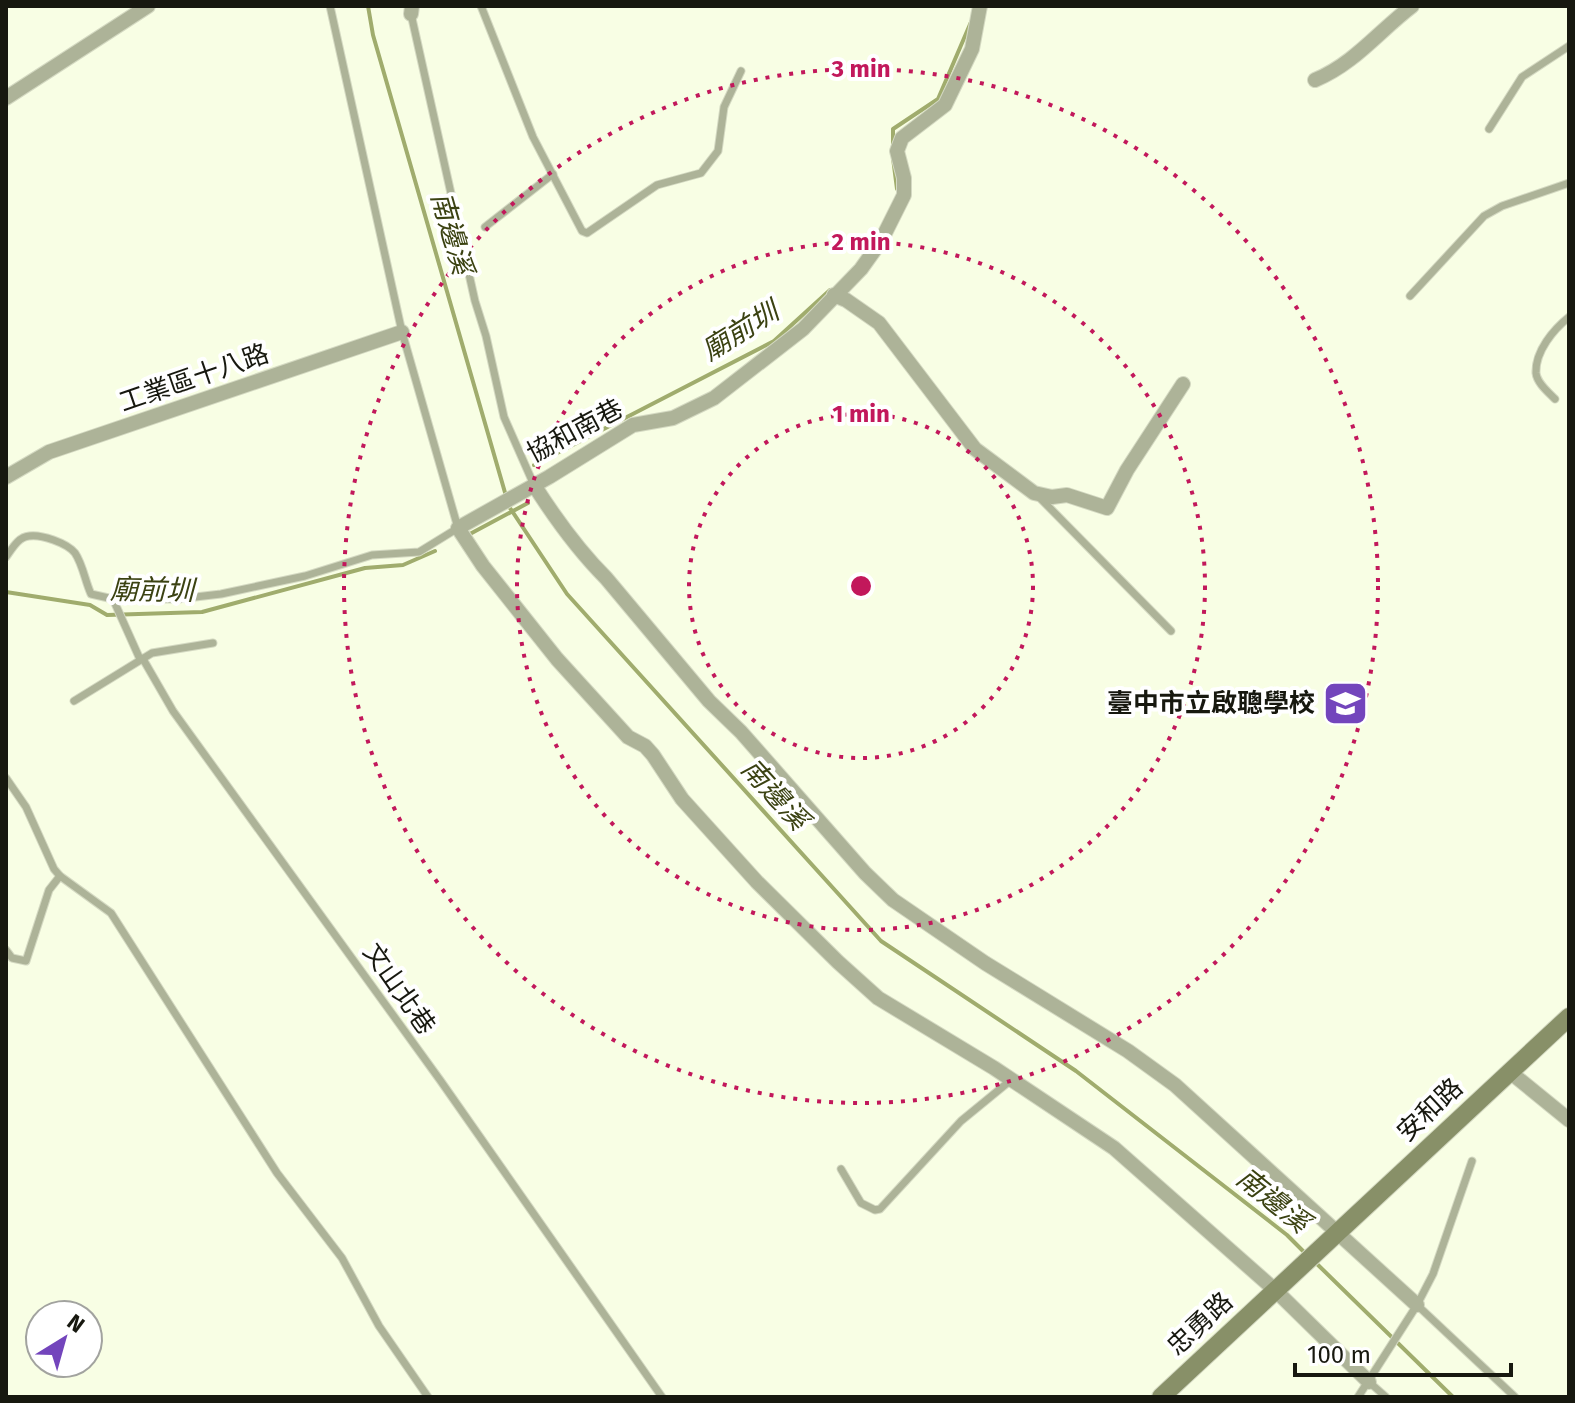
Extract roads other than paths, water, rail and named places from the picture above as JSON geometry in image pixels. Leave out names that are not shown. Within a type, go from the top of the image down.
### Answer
[{"type":"main road","name":"安和路","points":[[1275,1290],[1569,1017]]},
{"type":"main road","name":"忠勇路","points":[[1161,1397],[1275,1290]]},
{"type":"street","points":[[6,98],[148,6]]},
{"type":"street","name":"協和南巷","points":[[534,485],[633,425],[673,418],[714,398],[785,345],[861,269],[881,241],[904,195],[904,178],[897,151],[902,138],[945,105],[972,49],[980,6]]},
{"type":"street","points":[[1315,80],[1352,60],[1388,24],[1412,6]]},
{"type":"street","points":[[834,295],[879,323],[975,449],[1034,493],[1052,497],[1067,495],[1107,508],[1127,470],[1183,384]]},
{"type":"street","name":"工業區十八路","points":[[6,477],[49,452],[402,332]]},
{"type":"street","points":[[1372,1376],[1114,1148],[878,998],[798,924],[682,799],[645,746],[628,737],[557,659],[490,576],[458,528],[534,485],[589,561],[709,701],[741,732],[865,873],[893,900],[985,963],[1128,1051],[1175,1085],[1332,1236],[1414,1308]]},
{"type":"street","points":[[1510,1072],[1569,1120]]},
{"type":"lane","points":[[6,557],[18,541],[28,536],[44,538],[67,546],[74,552],[91,594],[113,599],[178,599],[221,594],[305,576],[372,555],[419,552],[458,528],[402,332],[330,6]]},
{"type":"lane","points":[[481,6],[533,137],[582,231],[587,233],[657,185],[701,173],[718,151],[724,107],[741,71]]},
{"type":"lane","name":"協和南巷","points":[[412,10],[475,301],[504,417],[534,485]]},
{"type":"lane","points":[[1489,129],[1522,77],[1569,46]]},
{"type":"lane","points":[[485,227],[553,174]]},
{"type":"lane","points":[[1410,296],[1484,216],[1502,206],[1569,183]]},
{"type":"lane","points":[[1555,399],[1542,386],[1536,374],[1541,351],[1554,329],[1569,317]]},
{"type":"lane","points":[[1034,493],[1171,631]]},
{"type":"lane","name":"文山北巷","points":[[113,599],[139,657],[217,775],[353,959],[662,1397]]},
{"type":"lane","points":[[74,701],[152,653],[213,643]]},
{"type":"lane","points":[[6,778],[26,807],[54,869],[111,913],[277,1173],[342,1258],[379,1326],[428,1397]]},
{"type":"lane","points":[[6,950],[12,958],[26,961],[49,890],[60,876]]},
{"type":"lane","points":[[841,1169],[861,1203],[875,1210],[880,1209],[961,1121],[1011,1080]]},
{"type":"lane","points":[[1358,1397],[1433,1274],[1472,1161]]},
{"type":"lane","points":[[1414,1308],[1515,1397]]},
{"type":"lane","points":[[1372,1376],[1386,1397]]},
{"type":"waterway","name":"南邊溪","points":[[368,6],[373,35],[506,496]]},
{"type":"waterway","name":"廟前圳","points":[[893,146],[893,129],[938,99],[971,22]]},
{"type":"waterway","name":"廟前圳","points":[[893,158],[897,189]]},
{"type":"waterway","name":"廟前圳","points":[[534,465],[774,341],[830,290]]},
{"type":"waterway","name":"廟前圳","points":[[468,535],[528,503]]},
{"type":"waterway","name":"南邊溪","points":[[508,505],[567,594],[881,941],[1076,1071],[1287,1235],[1306,1254]]},
{"type":"waterway","name":"廟前圳","points":[[6,592],[90,605],[107,615],[202,612],[365,568],[403,565],[435,551]]},
{"type":"waterway","name":"南邊溪","points":[[1316,1263],[1453,1397]]},
{"type":"place","name":"臺中市立啟聰學校","points":[[1346,703]]}]
